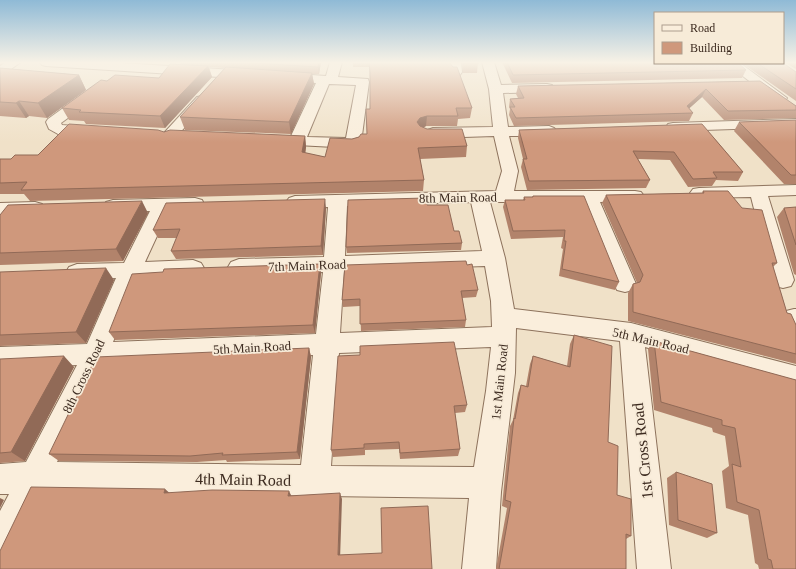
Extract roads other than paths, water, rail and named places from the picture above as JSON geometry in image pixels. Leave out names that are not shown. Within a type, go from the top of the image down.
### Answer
[{"type":"street","points":[[169,136],[212,89]]},
{"type":"street","points":[[297,142],[323,89]]},
{"type":"street","points":[[267,140],[353,143],[363,89]]},
{"type":"street","points":[[491,196],[510,175],[501,133],[496,89],[524,89]]},
{"type":"street","points":[[767,89],[790,106]]},
{"type":"street","points":[[98,90],[53,122],[54,126],[58,129],[105,132]]},
{"type":"street","points":[[661,128],[796,123]]},
{"type":"street","points":[[426,133],[565,131]]},
{"type":"street","points":[[153,135],[184,136]]},
{"type":"street","points":[[681,194],[796,190]]},
{"type":"street","points":[[758,191],[783,280]]},
{"type":"street","name":"8th Main Road","points":[[275,202],[491,196],[589,198],[650,195]]},
{"type":"street","name":"1st Main Road","points":[[479,569],[486,483],[500,391],[504,326],[501,288],[495,258],[491,196]]},
{"type":"street","points":[[589,198],[626,284]]},
{"type":"street","points":[[315,480],[328,344],[338,201]]},
{"type":"street","points":[[93,207],[215,203]]},
{"type":"street","name":"8th Cross Road","points":[[0,545],[95,355],[130,270],[162,205]]},
{"type":"street","points":[[0,209],[54,208]]},
{"type":"street","name":"7th Main Road","points":[[61,272],[495,258]]},
{"type":"street","name":"5th Main Road","points":[[0,358],[328,344],[504,326],[631,333],[796,378]]},
{"type":"street","name":"1st Cross Road","points":[[631,333],[654,569]]},
{"type":"street","name":"4th Main Road","points":[[0,479],[33,477],[486,483]]}]
